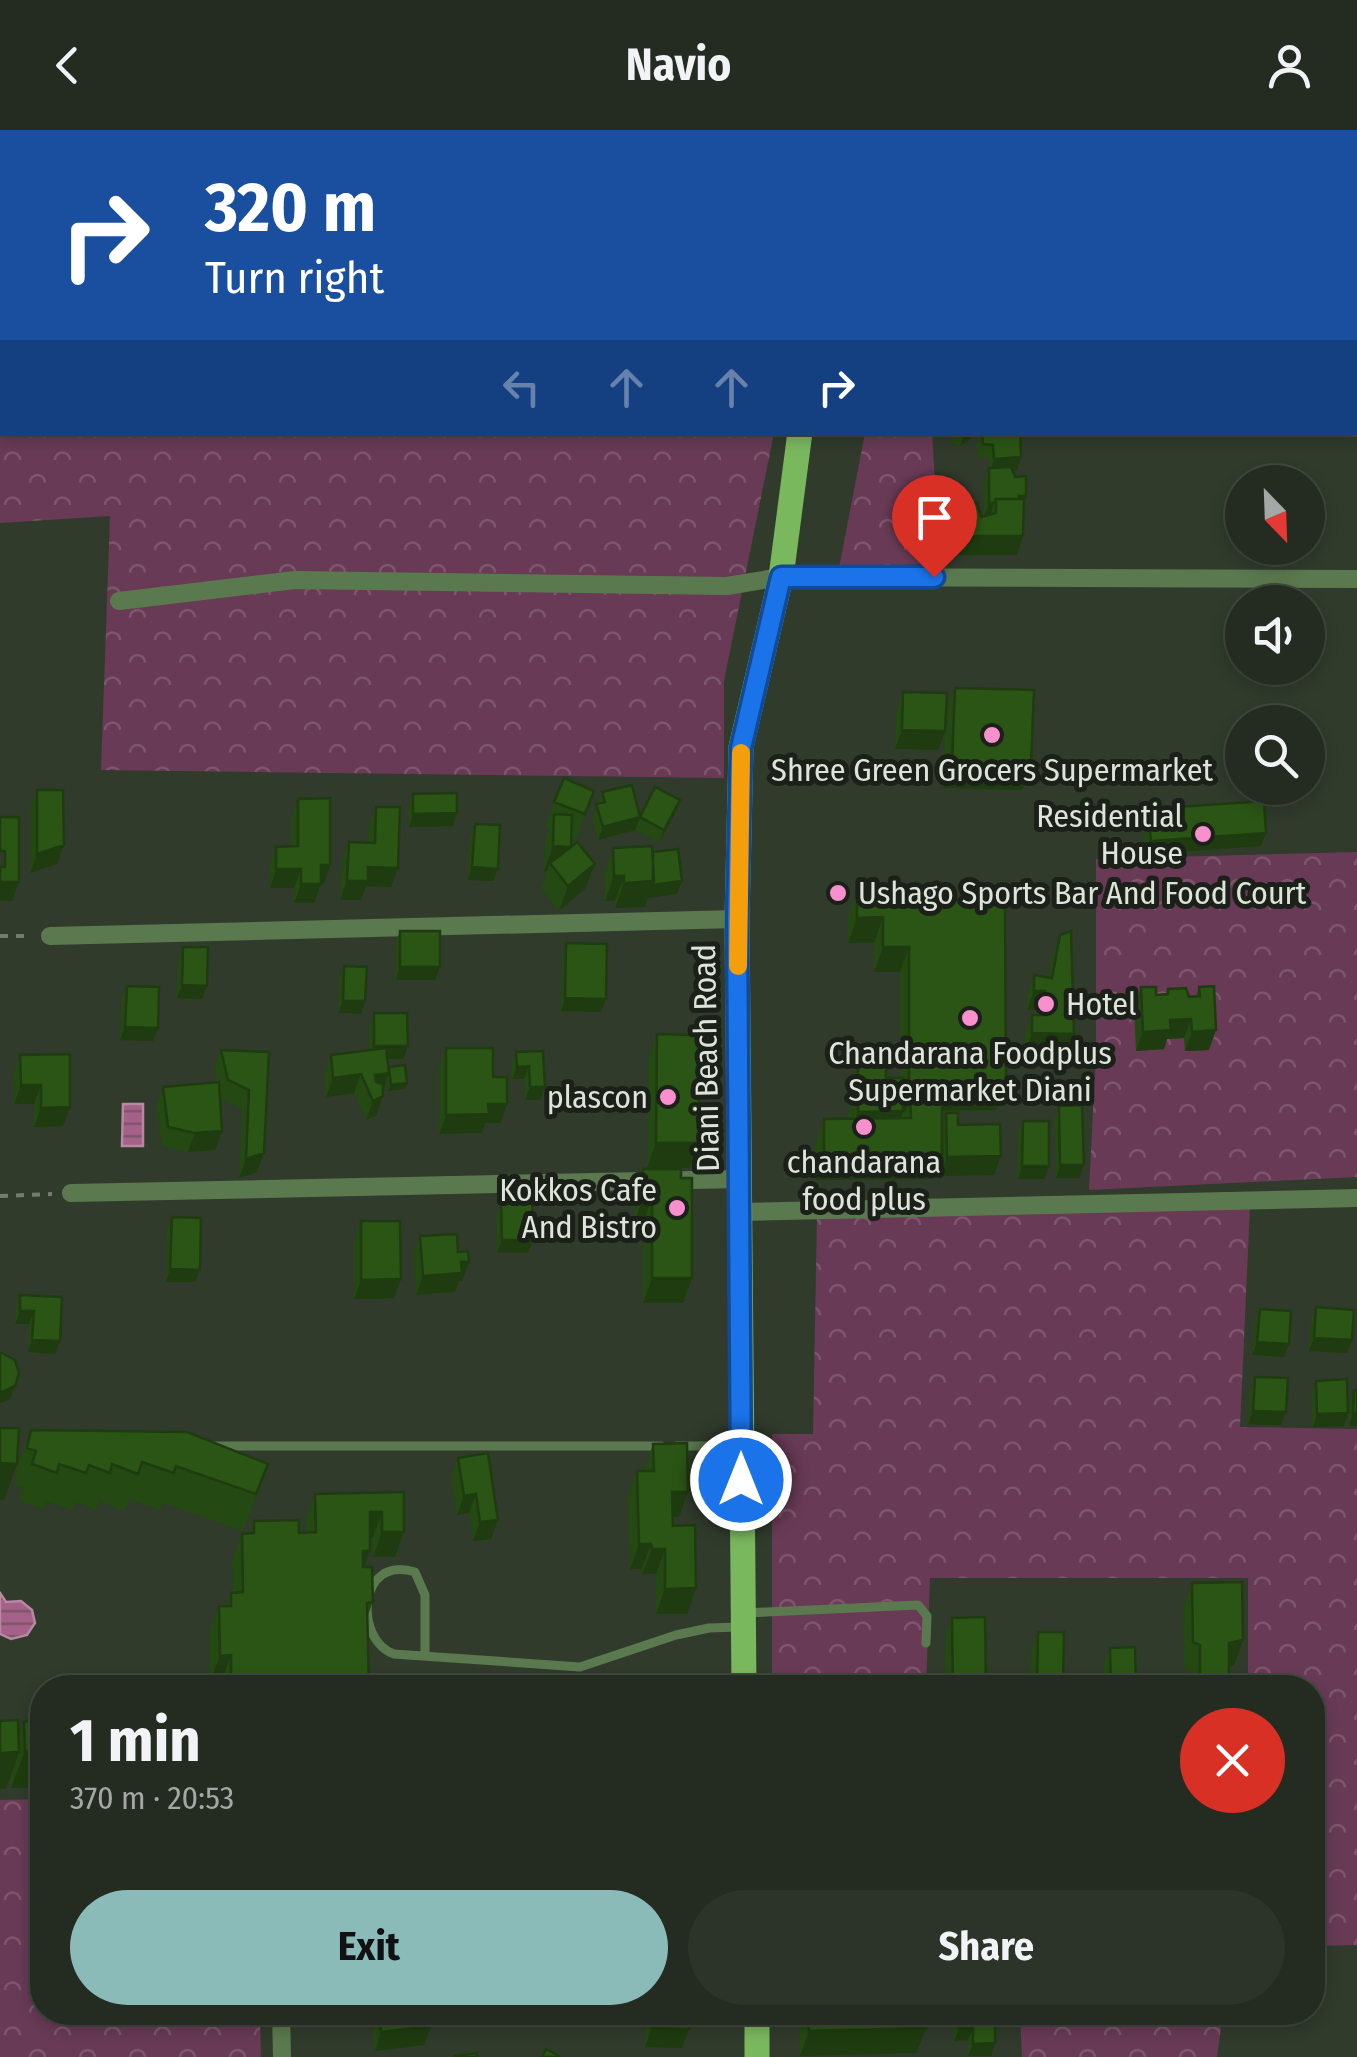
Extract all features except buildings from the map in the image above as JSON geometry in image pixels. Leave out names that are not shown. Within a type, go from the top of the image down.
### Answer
[{"type":"main road","name":"Diani Beach Road","points":[[744,1675],[737,919],[741,748],[781,577],[800,435]]},
{"type":"main road","points":[[757,2025],[757,2057]]},
{"type":"street","points":[[119,601],[296,580],[727,586],[781,577],[1357,579]]},
{"type":"street","points":[[50,936],[737,919]]},
{"type":"street","points":[[72,1193],[740,1179]]},
{"type":"street","points":[[741,1212],[1357,1198]]},
{"type":"street","points":[[281,2025],[282,2057]]},
{"type":"lane","points":[[196,1446],[741,1446]]},
{"type":"lane","points":[[425,1655],[423,1584],[415,1572],[402,1568],[386,1571],[375,1579],[370,1593],[372,1636],[388,1652],[425,1655],[580,1667],[676,1635],[742,1620],[918,1605],[927,1616],[926,1642]]},
{"type":"path","points":[[0,936],[50,936]]},
{"type":"path","points":[[0,1196],[72,1193]]},
{"type":"green space","points":[[0,435],[774,435],[724,681],[724,778],[101,770],[110,516],[0,523]]},
{"type":"green space","points":[[865,435],[932,435],[940,563],[839,568]]},
{"type":"green space","points":[[1357,852],[1357,1177],[1089,1190],[1096,1054],[1096,859]]},
{"type":"green space","points":[[1250,1207],[1240,1427],[1357,1429],[1357,1945],[1325,1946],[1325,1675],[1248,1675],[1248,1578],[930,1578],[926,1675],[772,1675],[772,1434],[813,1434],[817,1215]]},
{"type":"green space","points":[[30,1799],[30,2025],[260,2025],[261,2057],[0,2057],[0,1800]]},
{"type":"green space","points":[[1021,2025],[1221,2025],[1217,2057],[1022,2057]]},
{"type":"shaded area","points":[[123,1104],[143,1104],[143,1146],[122,1146]]},
{"type":"shaded area","points":[[0,1593],[6,1602],[21,1601],[32,1610],[35,1623],[27,1635],[11,1639],[0,1634]]},
{"type":"slow traffic","points":[[738,966],[741,753]]},
{"type":"place","name":"Shree Green Grocers Supermarket","points":[[992,735]]},
{"type":"place","name":"Residential House","points":[[1203,834]]},
{"type":"place","name":"Ushago Sports Bar And Food Court","points":[[838,893]]},
{"type":"place","name":"Hotel","points":[[1046,1004]]},
{"type":"place","name":"Chandarana Foodplus Supermarket Diani","points":[[970,1018]]},
{"type":"place","name":"plascon","points":[[668,1097]]},
{"type":"place","name":"chandarana food plus","points":[[864,1127]]},
{"type":"place","name":"Kokkos Cafe And Bistro","points":[[677,1208]]},
{"type":"route","points":[[741,1480],[737,919],[741,748],[781,577],[934,577]]}]
